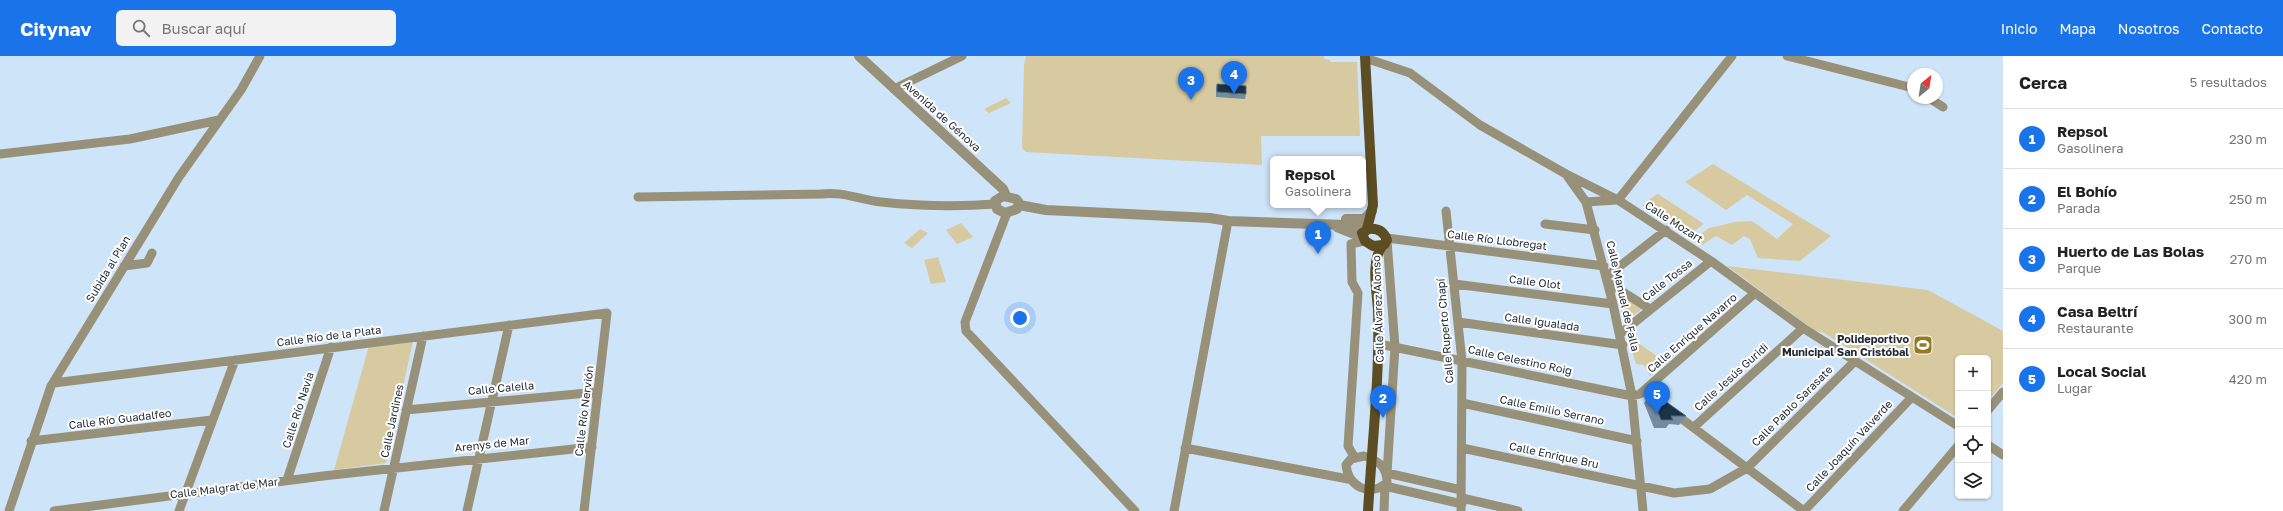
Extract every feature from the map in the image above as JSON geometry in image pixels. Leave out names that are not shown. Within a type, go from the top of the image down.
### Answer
[{"type":"main road","name":"Calle Álvarez Alonso","points":[[1365,57],[1372,208],[1376,221],[1386,236],[1379,250],[1376,268]]},
{"type":"main road","name":"Calle Álvarez Alonso","points":[[1368,511],[1379,344],[1376,268],[1372,251],[1365,237],[1372,208]]},
{"type":"main road","points":[[1377,229],[1386,236],[1376,246],[1365,237],[1377,229]]},
{"type":"street","name":"Subida al Plan","points":[[10,511],[32,441],[54,383],[179,177],[241,90],[260,56]]},
{"type":"street","name":"Avenida de Génova","points":[[859,56],[1003,189],[1006,196]]},
{"type":"street","points":[[894,89],[962,56]]},
{"type":"street","points":[[1586,202],[1618,200],[1732,56]]},
{"type":"street","points":[[1787,56],[1907,86]]},
{"type":"street","name":"Calle Mozart","points":[[1365,57],[1410,73],[1480,125],[1566,174],[1618,200],[1712,261],[1803,328],[1955,424]]},
{"type":"street","points":[[1938,104],[1943,107]]},
{"type":"street","points":[[0,154],[130,139],[219,120]]},
{"type":"street","name":"Calle Manuel de Falla","points":[[1566,174],[1586,202],[1595,230],[1620,334],[1632,396],[1643,511]]},
{"type":"street","points":[[638,197],[821,194],[833,192],[881,202],[972,206],[995,204],[1000,197],[1006,196],[1016,199],[1019,205]]},
{"type":"street","points":[[995,204],[998,210],[1007,213],[1015,211],[1019,205]]},
{"type":"street","points":[[1019,205],[1046,210],[1210,218],[1228,221],[1305,223],[1334,227],[1365,237]]},
{"type":"street","points":[[1305,223],[1327,218],[1364,219],[1372,208]]},
{"type":"street","name":"Calle Ruperto Chapí","points":[[1446,211],[1462,361],[1462,501]]},
{"type":"street","points":[[1007,213],[965,322],[966,331],[1135,511]]},
{"type":"street","points":[[1174,511],[1228,221]]},
{"type":"street","points":[[1545,224],[1595,230]]},
{"type":"street","points":[[1650,309],[1607,279],[1666,230]]},
{"type":"street","name":"Calle Río Llobregat","points":[[1386,236],[1604,266]]},
{"type":"street","name":"Calle Álvarez Alonso","points":[[1385,486],[1395,347],[1389,248],[1386,236]]},
{"type":"street","name":"Calle Álvarez Alonso","points":[[1355,458],[1348,446],[1358,293],[1352,282],[1351,244],[1365,237]]},
{"type":"street","points":[[124,266],[147,263],[152,253]]},
{"type":"street","name":"Calle Tossa","points":[[1620,334],[1712,261]]},
{"type":"street","name":"Calle Olot","points":[[1454,284],[1613,304]]},
{"type":"street","name":"Calle Enrique Navarro","points":[[1632,396],[1640,394],[1644,391],[1755,293]]},
{"type":"street","name":"Calle Río de la Plata","points":[[54,383],[607,313]]},
{"type":"street","name":"Calle Río Nervión","points":[[584,511],[607,313]]},
{"type":"street","name":"Calle Igualada","points":[[1458,322],[1622,345]]},
{"type":"street","points":[[467,511],[478,457],[509,326]]},
{"type":"street","name":"Calle Jesús Guridi","points":[[1694,427],[1803,328]]},
{"type":"street","name":"Calle Jardines","points":[[384,511],[423,336]]},
{"type":"street","name":"Calle Celestino Roig","points":[[1379,344],[1632,396]]},
{"type":"street","name":"Calle Río Navia","points":[[287,480],[331,347]]},
{"type":"street","points":[[179,511],[235,360]]},
{"type":"street","name":"Calle Pablo Sarasate","points":[[1640,487],[1674,493],[1710,489],[1747,468],[1855,361]]},
{"type":"street","points":[[1628,375],[1644,391],[1655,399]]},
{"type":"street","name":"Calle Calella","points":[[406,410],[598,392]]},
{"type":"street","points":[[1991,406],[2003,392]]},
{"type":"street","name":"Calle Joaquín Valverde","points":[[1804,511],[1912,397]]},
{"type":"street","name":"Calle Emilio Serrano","points":[[1462,403],[1637,441]]},
{"type":"street","points":[[1666,407],[1804,511]]},
{"type":"street","name":"Calle Río Guadalfeo","points":[[32,441],[212,420]]},
{"type":"street","name":"Arenys de Mar","points":[[395,467],[478,457],[592,447]]},
{"type":"street","points":[[1991,447],[2003,455]]},
{"type":"street","points":[[1185,448],[1348,479],[1358,488],[1369,492],[1377,491],[1385,486],[1518,511]]},
{"type":"street","name":"Calle Enrique Bru","points":[[1462,448],[1640,487]]},
{"type":"street","points":[[1903,511],[1955,450]]},
{"type":"street","points":[[1348,479],[1346,467],[1355,458],[1372,458],[1381,464],[1387,473],[1462,501]]},
{"type":"street","name":"Calle Malgrat de Mar","points":[[54,511],[186,492],[395,467]]},
{"type":"street","points":[[1384,511],[1385,486]]},
{"type":"shaded area","points":[[1026,56],[1324,56],[1324,59],[1330,60],[1330,62],[1357,62],[1360,136],[1261,136],[1262,165],[1026,152],[1022,148],[1024,65]]},
{"type":"shaded area","points":[[1006,98],[1011,103],[989,113],[984,109]]},
{"type":"shaded area","points":[[1713,164],[1831,236],[1800,261],[1758,258],[1750,239],[1744,236],[1732,245],[1716,236],[1702,245],[1694,239],[1709,228],[1735,222],[1752,221],[1777,239],[1793,224],[1747,195],[1726,210],[1685,182]]},
{"type":"shaded area","points":[[1657,194],[1704,224],[1689,235],[1642,205]]},
{"type":"shaded area","points":[[961,223],[973,237],[957,244],[946,230]]},
{"type":"shaded area","points":[[920,229],[928,233],[912,248],[904,243]]},
{"type":"shaded area","points":[[938,257],[946,282],[931,284],[924,260]]},
{"type":"shaded area","name":"Polideportivo Municipal San Cristóbal","points":[[1727,266],[1928,290],[2003,331],[2003,383],[1991,397],[1991,355],[1955,355],[1955,416],[1824,333],[1814,330]]},
{"type":"shaded area","points":[[1615,290],[1642,309],[1624,323]]},
{"type":"shaded area","points":[[1627,335],[1665,362],[1650,376],[1644,365],[1636,364]]},
{"type":"shaded area","points":[[414,337],[386,463],[334,470],[370,342]]},
{"type":"building","points":[[1217,84],[1246,86],[1246,94],[1217,92]]},
{"type":"building","points":[[1651,394],[1658,396],[1686,416],[1671,416],[1673,420],[1661,420]]},
{"type":"place","name":"Casa Beltrí","points":[[1234,94]]},
{"type":"place","name":"Huerto de Las Bolas","points":[[1191,100]]},
{"type":"place","name":"Repsol","points":[[1318,254]]},
{"type":"place","name":"Polideportivo Municipal San Cristóbal","points":[[1923,345]]},
{"type":"place","name":"Local Social","points":[[1657,414]]},
{"type":"place","name":"El Bohío","points":[[1383,418]]}]
